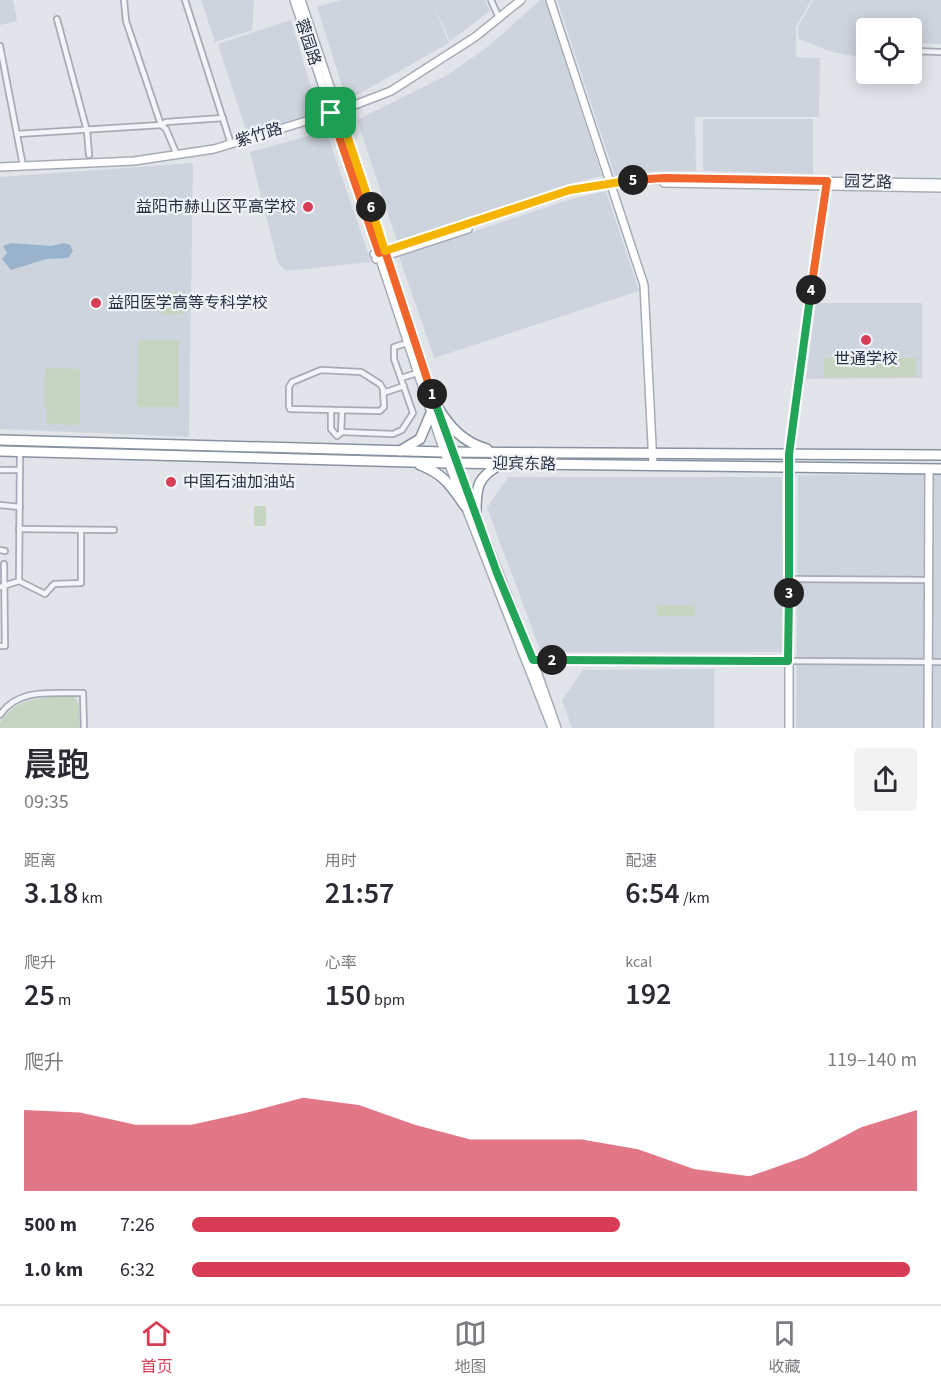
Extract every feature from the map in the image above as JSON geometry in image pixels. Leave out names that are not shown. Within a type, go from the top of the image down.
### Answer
[{"type":"highway","points":[[390,461],[395,451],[420,439],[434,409],[461,437],[474,446],[501,452],[504,464],[490,470],[480,480],[476,494],[476,513]]},
{"type":"highway","name":"迎宾东路","points":[[0,440],[448,452],[941,455]]},
{"type":"highway","points":[[200,446],[200,456]]},
{"type":"highway","name":"迎宾东路","points":[[0,451],[504,464],[941,469]]},
{"type":"highway","points":[[412,462],[436,471],[448,482],[465,506]]},
{"type":"street","points":[[124,0],[126,21],[161,125],[166,129],[177,154]]},
{"type":"street","points":[[185,0],[231,144]]},
{"type":"street","name":"蓉园路","points":[[294,0],[335,112]]},
{"type":"street","name":"蓉园路","points":[[301,0],[380,255],[465,506],[557,728]]},
{"type":"street","points":[[491,0],[499,18]]},
{"type":"street","name":"紫竹路","points":[[0,167],[134,161],[214,149],[335,112],[391,92],[475,37],[521,0]]},
{"type":"street","points":[[550,0],[646,294],[653,465]]},
{"type":"street","points":[[57,20],[87,131],[89,154]]},
{"type":"street","points":[[0,46],[23,166]]},
{"type":"street","points":[[922,51],[941,51]]},
{"type":"street","points":[[17,134],[87,131],[223,118]]},
{"type":"street","name":"园艺路","points":[[380,255],[561,198],[611,185],[941,183]]},
{"type":"street","points":[[789,728],[789,454],[826,184]]},
{"type":"street","name":"园艺路","points":[[826,184],[941,188]]},
{"type":"street","points":[[337,436],[342,432],[393,434],[402,430],[413,413],[394,359],[394,346],[404,344]]},
{"type":"street","points":[[321,370],[357,370],[380,384],[384,407],[380,411],[331,411],[290,409],[289,387],[292,382],[321,370]]},
{"type":"street","points":[[401,378],[414,374]]},
{"type":"street","points":[[383,393],[404,386]]},
{"type":"street","points":[[331,411],[331,429],[337,436],[336,449]]},
{"type":"street","points":[[342,411],[342,432]]},
{"type":"street","points":[[19,581],[20,452]]},
{"type":"street","name":"蓉园路","points":[[452,463],[476,513],[552,728]]},
{"type":"street","points":[[928,728],[929,469]]},
{"type":"street","points":[[0,470],[20,470]]},
{"type":"street","points":[[0,505],[20,507]]},
{"type":"street","points":[[19,529],[114,530]]},
{"type":"street","points":[[2,587],[19,581],[45,594],[54,584],[81,583],[81,530]]},
{"type":"street","points":[[0,646],[5,646],[2,603],[4,564]]},
{"type":"street","points":[[789,579],[929,580]]},
{"type":"street","points":[[529,661],[941,662]]},
{"type":"street","points":[[0,715],[6,706],[17,698],[29,694],[83,693],[84,728]]},
{"type":"shaded area","points":[[0,0],[13,0],[17,21],[0,25]]},
{"type":"shaded area","points":[[201,0],[254,0],[252,30],[215,42]]},
{"type":"shaded area","points":[[341,0],[485,0],[490,11],[450,41],[433,3],[449,43],[357,95],[344,92],[317,7]]},
{"type":"shaded area","points":[[540,0],[545,0],[602,176],[570,184],[397,241],[357,120],[449,74],[490,45]]},
{"type":"shaded area","points":[[557,0],[811,0],[796,27],[796,57],[820,58],[819,117],[695,117],[696,171],[635,172],[615,176]]},
{"type":"shaded area","points":[[813,0],[941,0],[941,44],[922,43],[922,18],[856,18],[856,56],[832,52],[799,39],[798,27]]},
{"type":"shaded area","points":[[291,20],[313,94],[307,115],[247,133],[218,44]]},
{"type":"shaded area","points":[[703,119],[813,119],[813,174],[703,171]]},
{"type":"shaded area","name":"益阳市赫山区平高学校","points":[[319,133],[329,139],[371,262],[286,271],[278,263],[250,152]]},
{"type":"shaded area","name":"益阳医学高等专科学校","points":[[193,163],[189,437],[0,429],[0,177]]},
{"type":"shaded area","points":[[606,191],[639,291],[434,358],[399,256],[571,199]]},
{"type":"shaded area","name":"世通学校","points":[[816,303],[922,303],[922,378],[806,379]]},
{"type":"shaded area","points":[[941,474],[941,728],[796,728],[798,475]]},
{"type":"shaded area","points":[[508,477],[782,477],[783,652],[541,652],[487,508]]},
{"type":"shaded area","points":[[714,669],[714,728],[572,728],[562,700],[583,670]]},
{"type":"green space","points":[[162,292],[185,292],[185,314],[162,315]]},
{"type":"green space","points":[[138,340],[179,340],[179,407],[137,407]]},
{"type":"green space","points":[[824,358],[916,358],[916,377],[824,377]]},
{"type":"green space","points":[[45,368],[80,369],[80,425],[47,424],[47,409],[53,408],[44,408]]},
{"type":"green space","points":[[254,506],[266,506],[266,526],[254,526]]},
{"type":"green space","points":[[657,605],[695,605],[695,616],[657,616]]},
{"type":"green space","points":[[49,697],[75,697],[79,704],[80,728],[0,728],[0,722],[11,710],[27,701]]},
{"type":"water","points":[[11,243],[51,246],[64,243],[70,245],[73,251],[68,258],[46,259],[11,270],[2,259],[7,253],[3,246]]},
{"type":"place","name":"益阳市赫山区平高学校","points":[[308,207]]},
{"type":"place","name":"益阳医学高等专科学校","points":[[96,303]]},
{"type":"place","name":"世通学校","points":[[866,340]]},
{"type":"place","name":"中国石油加油站","points":[[171,482]]},
{"type":"route","points":[[331,113],[339,111],[385,251],[570,190],[610,183],[648,178],[827,181],[789,454],[788,661],[533,660],[497,573],[456,463],[385,251],[379,253],[331,113]]}]
